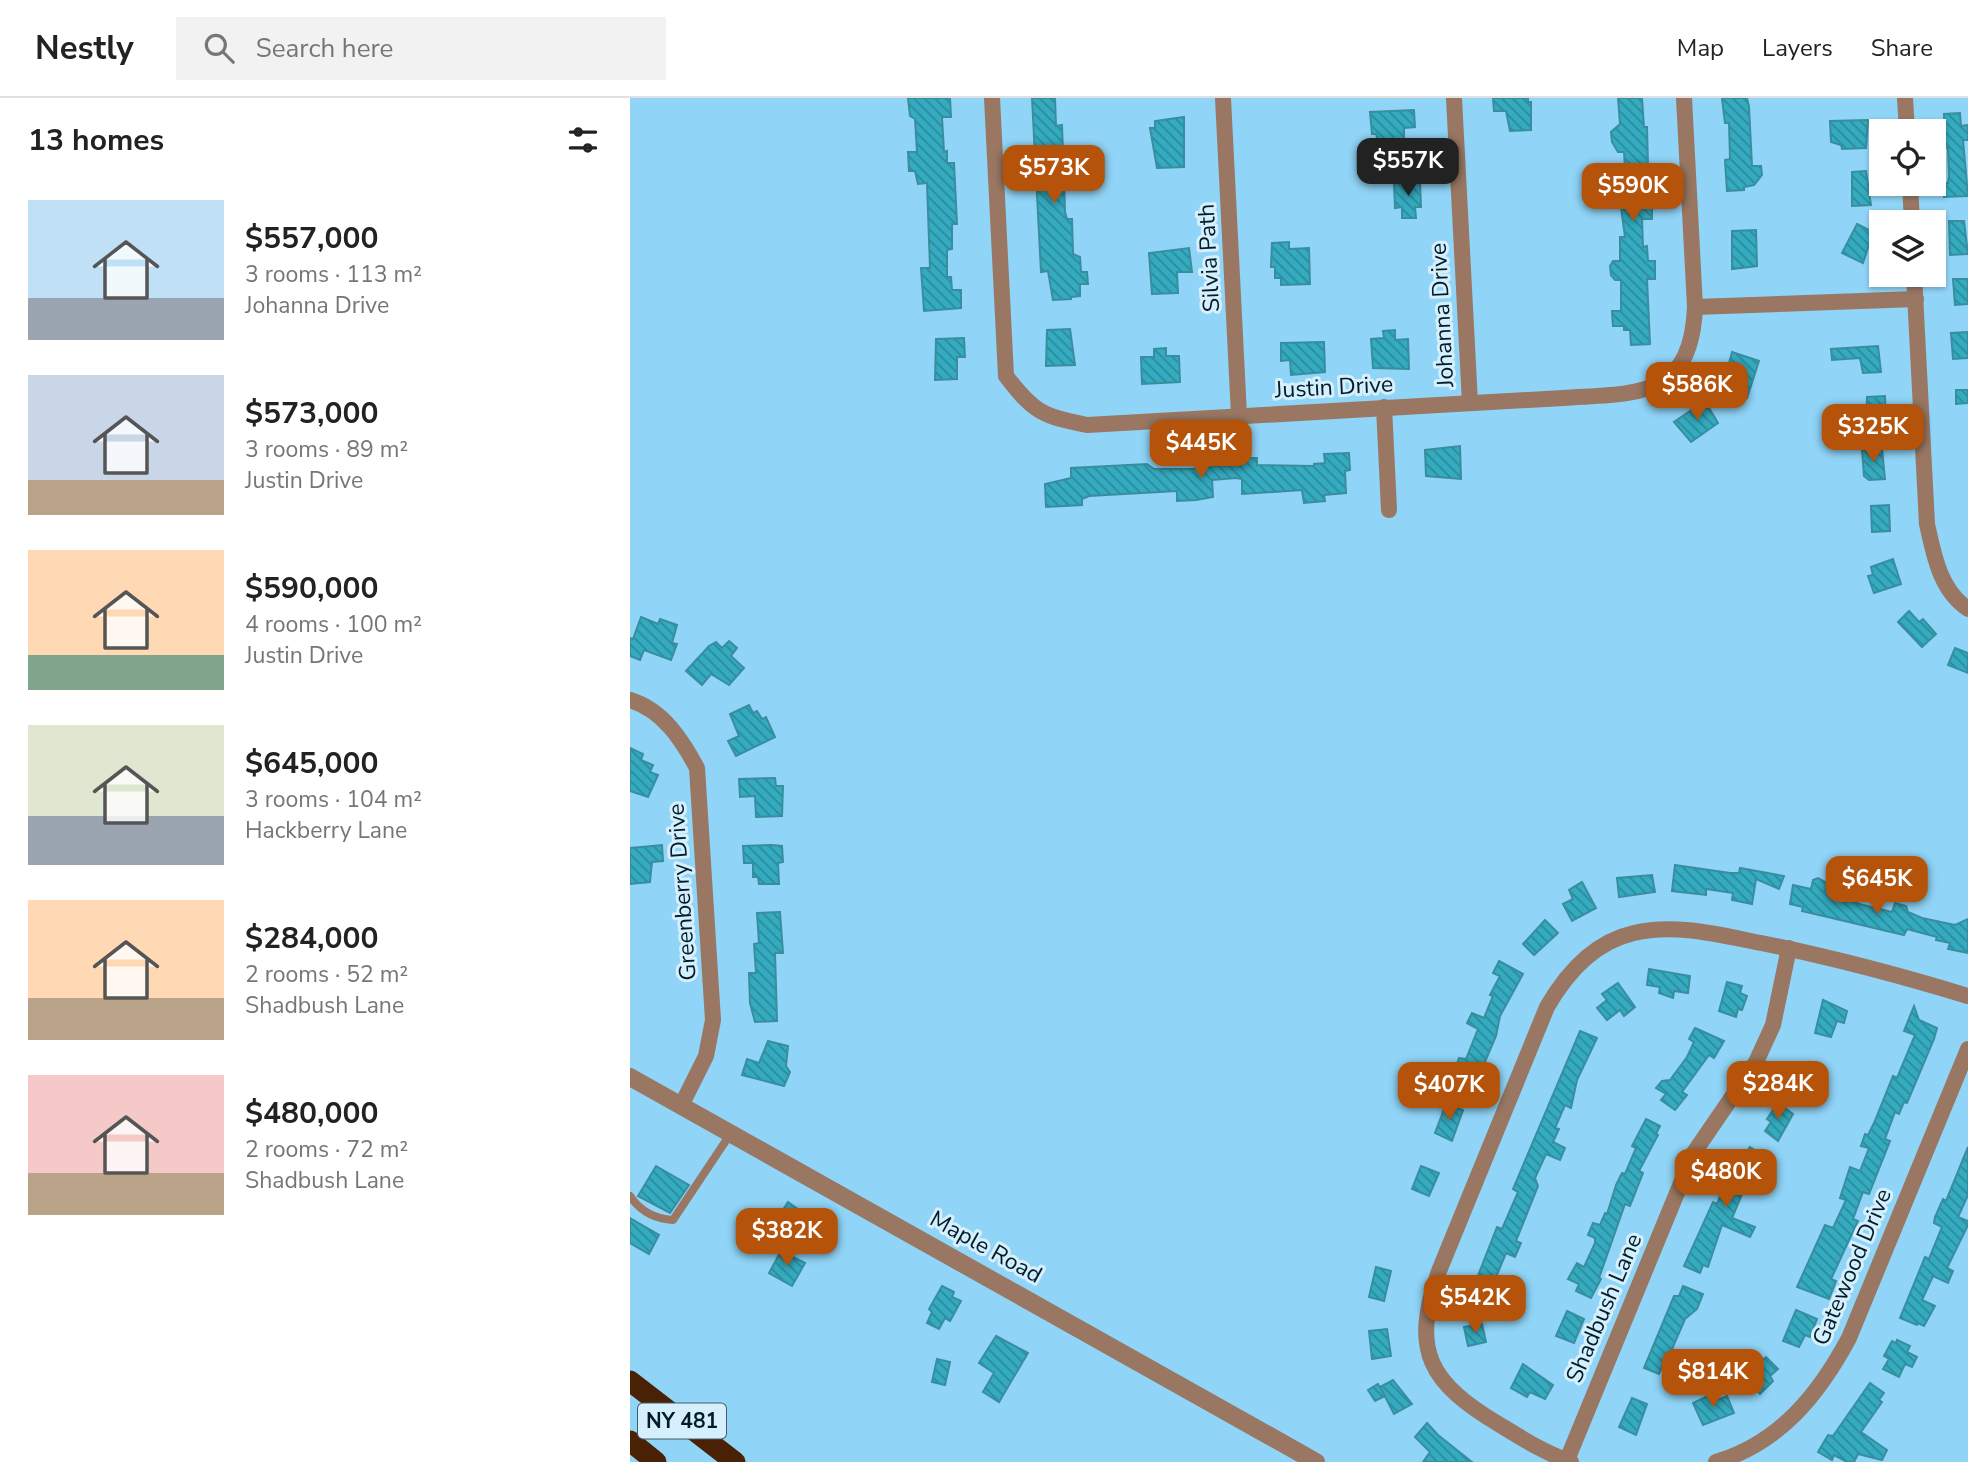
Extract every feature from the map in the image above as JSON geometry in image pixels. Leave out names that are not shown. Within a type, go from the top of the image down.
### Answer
[{"type":"highway","name":"NY 481","points":[[630,1381],[735,1462]]},
{"type":"highway","name":"NY 481","points":[[630,1441],[656,1462]]},
{"type":"street","name":"Justin Drive","points":[[992,98],[1006,376],[1027,404],[1050,418],[1087,425],[1636,393],[1654,388],[1670,378],[1694,337],[1695,307],[1684,98]]},
{"type":"street","name":"Silvia Path","points":[[1223,98],[1239,415]]},
{"type":"street","name":"Johanna Drive","points":[[1454,98],[1470,403]]},
{"type":"street","points":[[1905,98],[1906,119]]},
{"type":"street","points":[[1915,287],[1927,524],[1936,565],[1946,586],[1968,610]]},
{"type":"street","points":[[1695,307],[1916,299]]},
{"type":"street","points":[[1384,408],[1389,510]]},
{"type":"street","name":"Greenberry Drive","points":[[630,700],[640,703],[678,733],[697,768],[713,1020],[706,1056],[681,1105]]},
{"type":"street","points":[[1569,1461],[1537,1448],[1461,1402],[1445,1386],[1436,1370],[1428,1350],[1425,1326],[1427,1305],[1439,1271],[1547,1007],[1562,980],[1593,952],[1634,933],[1681,930],[1853,961],[1968,996]]},
{"type":"street","name":"Shadbush Lane","points":[[1569,1461],[1693,1154],[1756,1062],[1773,1025],[1789,948]]},
{"type":"street","name":"Gatewood Drive","points":[[1722,1461],[1770,1435],[1805,1405],[1826,1381],[1849,1338],[1968,1049]]},
{"type":"street","name":"Maple Road","points":[[630,1077],[1316,1462]]},
{"type":"lane","points":[[630,1196],[637,1206],[659,1219],[673,1220],[731,1133]]},
{"type":"building","points":[[908,98],[950,98],[951,117],[942,117],[944,152],[947,151],[947,163],[954,163],[957,224],[952,224],[952,249],[947,250],[947,277],[951,277],[952,290],[961,290],[961,308],[924,311],[921,268],[930,268],[927,183],[918,184],[915,171],[909,171],[908,152],[917,152],[915,119],[910,116]]},
{"type":"building","points":[[1032,98],[1055,98],[1056,126],[1062,125],[1065,212],[1067,219],[1072,219],[1073,254],[1080,257],[1081,272],[1087,272],[1088,284],[1080,284],[1080,296],[1071,299],[1053,300],[1048,271],[1041,272]]},
{"type":"building","points":[[1493,98],[1528,98],[1528,102],[1531,102],[1531,130],[1510,131],[1506,111],[1494,111]]},
{"type":"building","points":[[1618,98],[1642,98],[1644,127],[1647,127],[1649,204],[1652,204],[1652,219],[1642,219],[1643,247],[1647,246],[1648,261],[1655,261],[1655,279],[1647,279],[1650,344],[1631,345],[1630,330],[1624,330],[1624,326],[1613,326],[1612,311],[1621,311],[1621,280],[1615,280],[1611,275],[1610,266],[1613,261],[1620,261],[1620,237],[1625,237],[1621,207],[1612,198],[1612,185],[1626,184],[1624,152],[1618,152],[1612,142],[1611,132],[1620,124]]},
{"type":"building","points":[[1722,98],[1747,98],[1752,166],[1761,166],[1762,175],[1754,185],[1744,187],[1744,190],[1727,191],[1725,160],[1730,159],[1729,123],[1725,123]]},
{"type":"building","points":[[1414,110],[1415,127],[1404,128],[1404,149],[1381,151],[1376,134],[1372,134],[1370,112]]},
{"type":"building","points":[[1960,113],[1961,126],[1968,125],[1968,140],[1963,140],[1968,196],[1944,197],[1949,176],[1944,114]]},
{"type":"building","points":[[1184,117],[1184,167],[1157,168],[1150,128],[1155,128],[1155,121]]},
{"type":"building","points":[[1868,120],[1866,148],[1842,149],[1841,145],[1831,142],[1830,121]]},
{"type":"building","points":[[1866,171],[1871,205],[1852,206],[1852,172]]},
{"type":"building","points":[[1420,182],[1421,207],[1415,207],[1416,218],[1402,218],[1402,207],[1395,208],[1394,183]]},
{"type":"building","points":[[1949,221],[1964,221],[1968,254],[1950,255]]},
{"type":"building","points":[[1857,224],[1869,230],[1869,244],[1863,263],[1842,253]]},
{"type":"building","points":[[1756,230],[1757,266],[1732,269],[1732,231]]},
{"type":"building","points":[[1289,242],[1289,249],[1309,248],[1310,284],[1281,285],[1281,278],[1275,278],[1275,267],[1271,267],[1272,243]]},
{"type":"building","points":[[1189,248],[1192,272],[1177,272],[1178,293],[1152,294],[1149,253]]},
{"type":"building","points":[[1953,279],[1968,279],[1968,304],[1955,305]]},
{"type":"building","points":[[1070,329],[1075,365],[1046,366],[1047,330]]},
{"type":"building","points":[[1395,330],[1395,340],[1408,339],[1409,369],[1373,368],[1371,339],[1384,338],[1383,331]]},
{"type":"building","points":[[1968,332],[1968,358],[1953,359],[1951,333]]},
{"type":"building","points":[[964,338],[965,357],[957,357],[957,379],[935,380],[936,339]]},
{"type":"building","points":[[1324,342],[1325,372],[1291,375],[1290,360],[1281,361],[1281,343]]},
{"type":"building","points":[[1878,346],[1881,372],[1863,373],[1860,358],[1832,360],[1831,349]]},
{"type":"building","points":[[1166,348],[1166,356],[1179,356],[1180,382],[1142,384],[1141,357],[1154,357],[1154,349]]},
{"type":"building","points":[[1732,352],[1759,361],[1747,398],[1722,389]]},
{"type":"building","points":[[1956,390],[1968,390],[1968,403],[1956,404]]},
{"type":"building","points":[[1885,396],[1886,422],[1866,424],[1867,397]]},
{"type":"building","points":[[1705,401],[1718,423],[1691,442],[1674,422]]},
{"type":"building","points":[[1460,446],[1461,479],[1426,476],[1425,450]]},
{"type":"building","points":[[1882,449],[1885,479],[1869,480],[1864,476],[1862,450]]},
{"type":"building","points":[[1349,453],[1350,470],[1345,471],[1346,493],[1324,495],[1325,501],[1304,503],[1302,490],[1242,494],[1242,479],[1236,478],[1212,480],[1213,497],[1196,500],[1177,501],[1177,491],[1089,496],[1082,499],[1082,505],[1046,507],[1045,484],[1071,478],[1071,468],[1147,464],[1154,469],[1197,469],[1197,460],[1215,459],[1215,466],[1242,465],[1241,458],[1257,458],[1257,465],[1314,466],[1325,463],[1324,454]]},
{"type":"building","points":[[1889,505],[1890,531],[1872,532],[1871,506]]},
{"type":"building","points":[[1893,559],[1901,584],[1874,593],[1868,576],[1873,575],[1871,567]]},
{"type":"building","points":[[1909,611],[1919,622],[1923,619],[1936,634],[1922,647],[1898,622]]},
{"type":"building","points":[[641,617],[658,624],[660,619],[677,625],[672,643],[677,644],[671,660],[644,650],[640,660],[630,656],[630,638],[633,639]]},
{"type":"building","points":[[729,641],[737,648],[731,656],[744,668],[729,685],[711,674],[702,685],[686,671],[709,646],[716,642],[722,648]]},
{"type":"building","points":[[1955,648],[1968,653],[1968,673],[1948,665]]},
{"type":"building","points":[[749,705],[753,713],[757,711],[762,719],[766,717],[775,737],[736,756],[728,741],[739,736],[730,714]]},
{"type":"building","points":[[630,748],[643,754],[641,760],[653,765],[650,772],[658,775],[648,797],[630,791]]},
{"type":"building","points":[[775,778],[776,786],[783,786],[782,816],[756,817],[755,796],[740,797],[739,779]]},
{"type":"building","points":[[662,845],[663,861],[652,862],[650,882],[630,884],[630,848]]},
{"type":"building","points":[[743,846],[782,846],[783,862],[778,863],[779,884],[759,884],[758,877],[753,877],[753,863],[744,863]]},
{"type":"building","points":[[1675,865],[1730,873],[1739,873],[1740,868],[1784,876],[1779,889],[1756,879],[1752,904],[1732,900],[1733,893],[1706,889],[1706,895],[1672,891]]},
{"type":"building","points":[[1652,875],[1655,892],[1619,897],[1617,878]]},
{"type":"building","points":[[1818,878],[1827,883],[1825,891],[1851,897],[1850,901],[1863,905],[1892,912],[1895,903],[1906,906],[1908,912],[1922,918],[1955,925],[1968,919],[1968,953],[1948,949],[1950,943],[1936,940],[1937,937],[1907,929],[1904,935],[1802,911],[1803,907],[1790,904],[1793,885],[1811,889],[1813,880]]},
{"type":"building","points":[[1582,882],[1596,908],[1572,921],[1563,904],[1573,899],[1569,890]]},
{"type":"building","points":[[780,912],[783,953],[775,953],[777,1021],[755,1022],[750,1003],[749,973],[756,973],[754,944],[759,943],[757,913]]},
{"type":"building","points":[[1545,920],[1558,933],[1534,955],[1523,944]]},
{"type":"building","points":[[1499,961],[1523,974],[1500,1016],[1496,1036],[1473,1090],[1455,1082],[1460,1071],[1455,1069],[1459,1058],[1466,1059],[1478,1029],[1467,1023],[1472,1013],[1484,1018],[1493,996],[1490,995],[1500,976],[1493,973]]},
{"type":"building","points":[[1649,969],[1690,976],[1688,993],[1674,991],[1673,998],[1659,993],[1660,987],[1647,985]]},
{"type":"building","points":[[1727,982],[1742,986],[1740,993],[1747,996],[1736,1017],[1719,1011]]},
{"type":"building","points":[[1618,983],[1635,1007],[1624,1016],[1620,1010],[1607,1020],[1597,1008],[1607,1000],[1602,994]]},
{"type":"building","points":[[1823,1000],[1847,1011],[1844,1023],[1837,1021],[1831,1037],[1815,1033]]},
{"type":"building","points":[[1914,1006],[1919,1020],[1937,1028],[1934,1039],[1907,1103],[1904,1102],[1899,1114],[1895,1112],[1885,1139],[1890,1141],[1869,1194],[1863,1192],[1853,1219],[1858,1221],[1831,1279],[1836,1281],[1829,1299],[1797,1287],[1825,1225],[1833,1228],[1846,1200],[1840,1198],[1850,1167],[1860,1171],[1869,1148],[1861,1146],[1865,1134],[1868,1135],[1874,1123],[1893,1076],[1897,1078],[1915,1035],[1904,1031]]},
{"type":"building","points":[[1695,1028],[1724,1041],[1714,1058],[1709,1055],[1682,1092],[1687,1095],[1675,1110],[1661,1100],[1666,1094],[1656,1088],[1662,1081],[1670,1080],[1687,1057],[1694,1042],[1689,1039]]},
{"type":"building","points":[[1580,1031],[1597,1038],[1577,1080],[1571,1108],[1565,1105],[1555,1128],[1559,1129],[1553,1142],[1565,1148],[1560,1160],[1546,1154],[1535,1178],[1538,1186],[1516,1241],[1521,1243],[1515,1257],[1506,1253],[1494,1282],[1501,1285],[1496,1298],[1487,1295],[1484,1302],[1470,1296],[1497,1227],[1502,1229],[1518,1192],[1513,1189]]},
{"type":"building","points":[[768,1041],[788,1046],[786,1066],[790,1072],[784,1086],[742,1075],[747,1059],[759,1063]]},
{"type":"building","points":[[1810,1062],[1824,1070],[1808,1097],[1795,1090]]},
{"type":"building","points":[[1778,1103],[1793,1114],[1778,1141],[1765,1131],[1771,1122],[1767,1119]]},
{"type":"building","points":[[1446,1104],[1463,1110],[1452,1141],[1435,1133]]},
{"type":"building","points":[[1646,1119],[1660,1126],[1656,1134],[1658,1135],[1639,1171],[1643,1173],[1630,1206],[1625,1204],[1599,1278],[1601,1279],[1591,1298],[1576,1291],[1579,1284],[1568,1279],[1577,1263],[1584,1267],[1595,1243],[1595,1238],[1588,1235],[1593,1223],[1600,1225],[1605,1213],[1607,1214],[1616,1185],[1622,1173],[1625,1174],[1636,1148],[1632,1146]]},
{"type":"building","points":[[1750,1147],[1765,1157],[1755,1174],[1760,1177],[1754,1187],[1747,1182],[1732,1218],[1755,1227],[1750,1237],[1722,1225],[1708,1267],[1703,1265],[1700,1273],[1684,1266],[1713,1202],[1717,1204],[1730,1173],[1722,1167],[1728,1158],[1733,1162],[1737,1155],[1743,1158]]},
{"type":"building","points":[[1968,1147],[1968,1195],[1958,1217],[1968,1221],[1968,1225],[1947,1268],[1953,1271],[1948,1283],[1933,1276],[1922,1300],[1935,1306],[1924,1326],[1918,1323],[1917,1325],[1900,1318],[1925,1257],[1929,1259],[1942,1227],[1934,1223],[1935,1217],[1943,1199],[1946,1201]]},
{"type":"building","points":[[656,1166],[689,1185],[670,1213],[638,1196]]},
{"type":"building","points":[[1421,1166],[1439,1173],[1429,1196],[1412,1189]]},
{"type":"building","points":[[788,1202],[802,1212],[784,1243],[769,1232]]},
{"type":"building","points":[[630,1218],[659,1235],[649,1254],[630,1243]]},
{"type":"building","points":[[781,1251],[805,1263],[792,1286],[769,1273]]},
{"type":"building","points":[[1376,1267],[1391,1271],[1384,1301],[1369,1297]]},
{"type":"building","points":[[942,1286],[954,1292],[952,1297],[961,1301],[950,1321],[945,1318],[939,1329],[927,1323],[932,1312],[929,1309]]},
{"type":"building","points":[[1683,1286],[1703,1294],[1697,1309],[1685,1319],[1672,1349],[1680,1353],[1673,1369],[1663,1365],[1659,1374],[1644,1368],[1674,1296],[1679,1296]]},
{"type":"building","points":[[1796,1310],[1817,1319],[1810,1337],[1805,1335],[1799,1347],[1783,1341]]},
{"type":"building","points":[[1567,1311],[1584,1319],[1574,1343],[1556,1336]]},
{"type":"building","points":[[1482,1324],[1486,1342],[1468,1346],[1464,1327]]},
{"type":"building","points":[[1387,1329],[1391,1356],[1372,1359],[1369,1331]]},
{"type":"building","points":[[996,1336],[1028,1353],[999,1402],[983,1392],[994,1373],[979,1363]]},
{"type":"building","points":[[1897,1340],[1910,1346],[1907,1352],[1917,1357],[1912,1367],[1905,1364],[1899,1377],[1883,1369],[1889,1359],[1884,1356],[1892,1341],[1896,1343]]},
{"type":"building","points":[[1766,1357],[1778,1369],[1770,1376],[1773,1381],[1760,1394],[1745,1375]]},
{"type":"building","points":[[937,1359],[950,1362],[945,1385],[932,1382]]},
{"type":"building","points":[[1523,1364],[1553,1385],[1545,1399],[1530,1392],[1527,1397],[1511,1388]]},
{"type":"building","points":[[1393,1380],[1412,1404],[1394,1414],[1380,1387]]},
{"type":"building","points":[[1870,1383],[1884,1393],[1879,1400],[1882,1402],[1861,1432],[1887,1450],[1882,1460],[1858,1454],[1854,1462],[1847,1462],[1834,1455],[1832,1460],[1818,1452],[1828,1435],[1833,1436]]},
{"type":"building","points":[[1378,1384],[1385,1396],[1375,1401],[1368,1390]]},
{"type":"building","points":[[1712,1394],[1715,1401],[1727,1396],[1734,1413],[1703,1425],[1693,1403]]},
{"type":"building","points":[[1632,1398],[1647,1404],[1636,1435],[1619,1427]]},
{"type":"building","points":[[1427,1423],[1472,1462],[1423,1462],[1430,1452],[1415,1437]]}]
